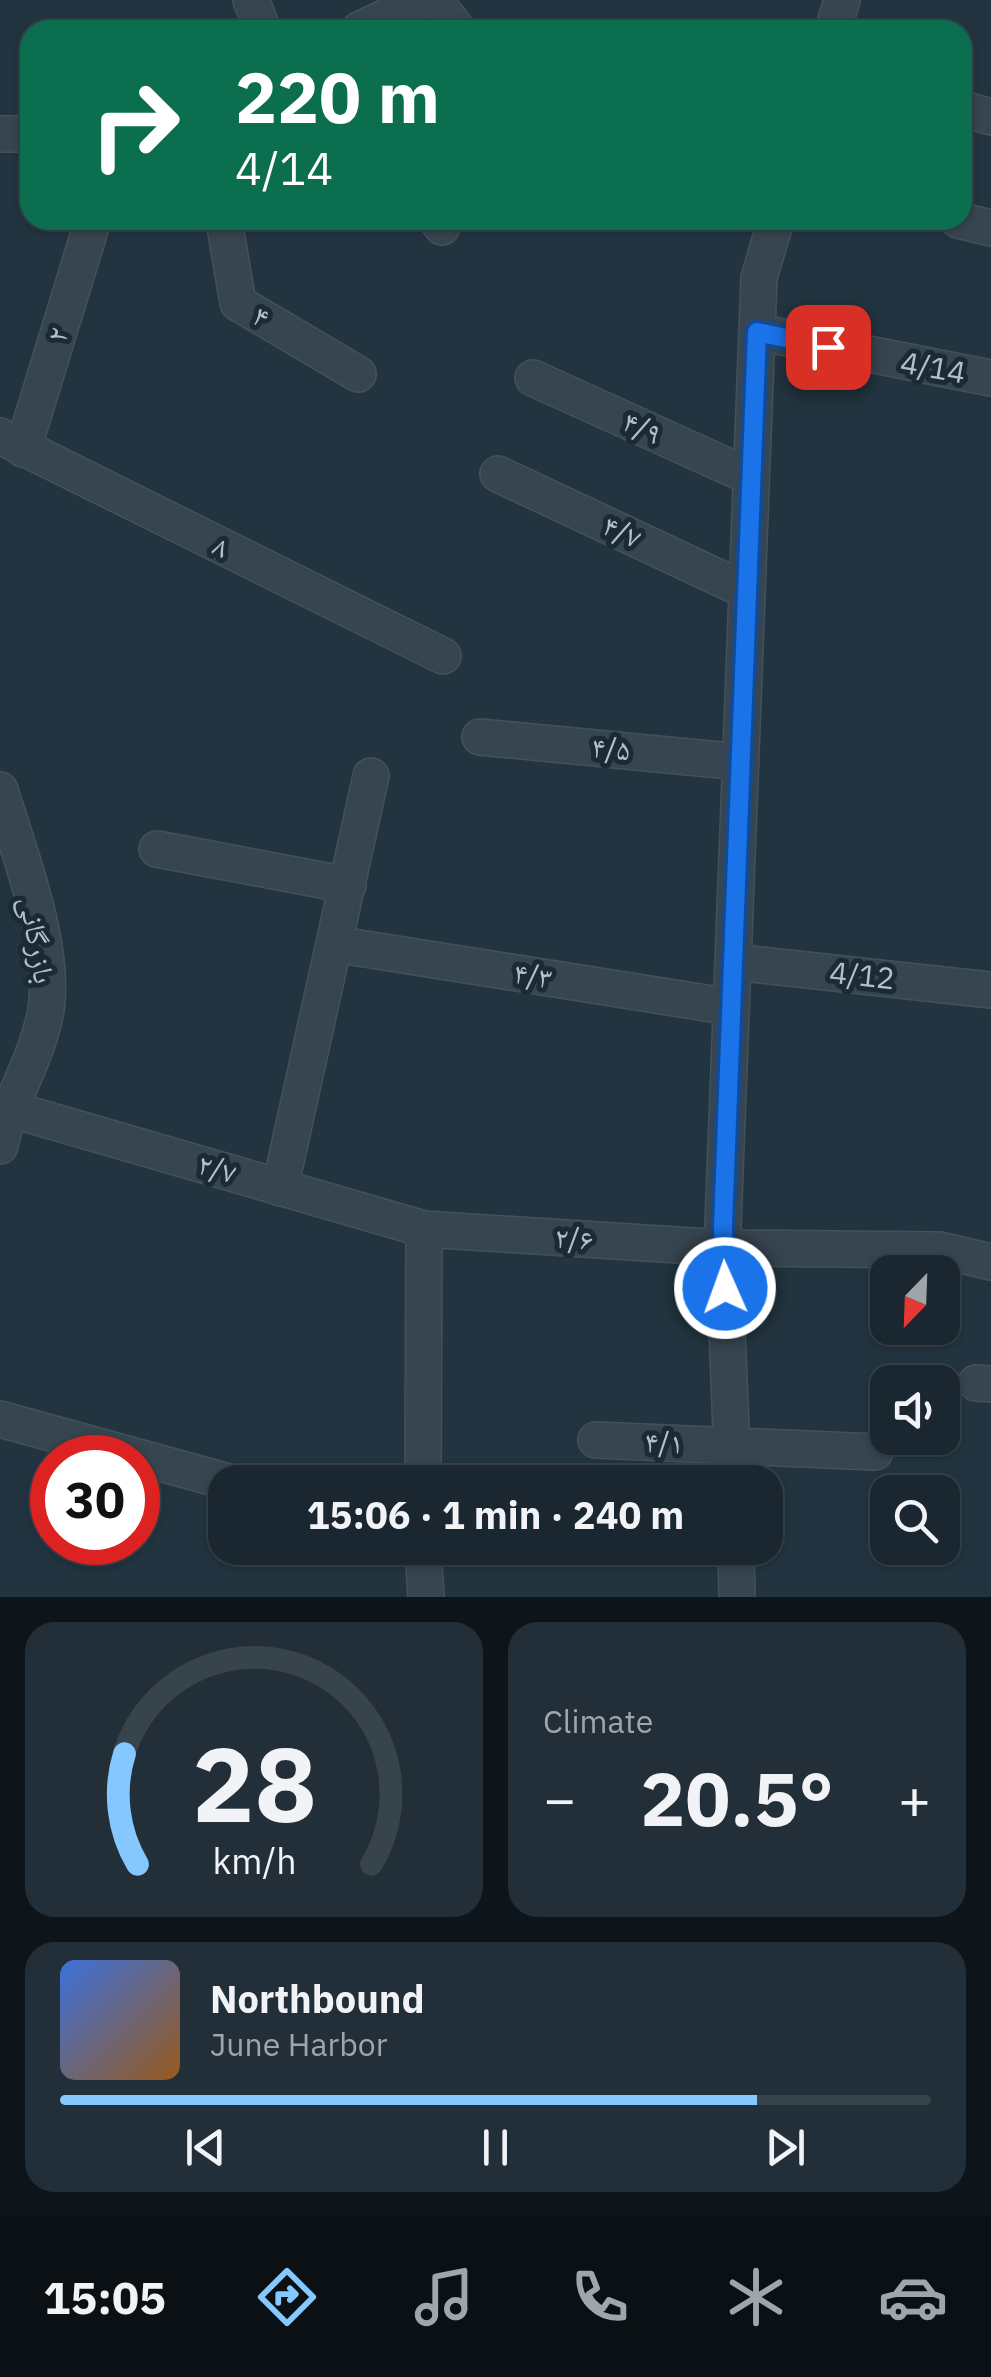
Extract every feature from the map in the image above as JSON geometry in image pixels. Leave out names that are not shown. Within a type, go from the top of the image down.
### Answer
[{"type":"street","points":[[379,20],[422,0]]},
{"type":"street","points":[[434,0],[450,20]]},
{"type":"street","name":"۲","points":[[8,447],[89,230]]},
{"type":"street","name":"۴","points":[[226,230],[238,304],[358,374]]},
{"type":"street","points":[[733,1465],[724,1248],[733,962],[759,278],[773,230]]},
{"type":"street","name":"4/14","points":[[757,332],[991,378]]},
{"type":"street","name":"۴/۹","points":[[533,378],[751,477]]},
{"type":"street","name":"۸","points":[[8,447],[443,656]]},
{"type":"street","name":"۴/۷","points":[[498,474],[747,591]]},
{"type":"street","name":"۴/۵","points":[[480,737],[740,762]]},
{"type":"street","points":[[280,1188],[372,776]]},
{"type":"street","name":"بازرگانی","points":[[0,790],[35,907],[49,984],[44,1019],[0,1146]]},
{"type":"street","points":[[157,849],[348,885]]},
{"type":"street","name":"۴/۳","points":[[334,944],[732,1008]]},
{"type":"street","name":"4/12","points":[[733,962],[991,990]]},
{"type":"street","name":"۲/۷","points":[[10,1109],[424,1230]]},
{"type":"street","points":[[423,1465],[424,1230]]},
{"type":"street","name":"۲/۶","points":[[424,1230],[724,1248],[940,1250],[991,1262]]},
{"type":"street","points":[[0,1419],[208,1476]]},
{"type":"street","name":"۴/۱","points":[[596,1440],[870,1452]]},
{"type":"street","points":[[424,1565],[426,1597]]},
{"type":"street","points":[[737,1565],[738,1597]]},
{"type":"route","points":[[725,1288],[723,1226],[757,332],[828,347]]}]
